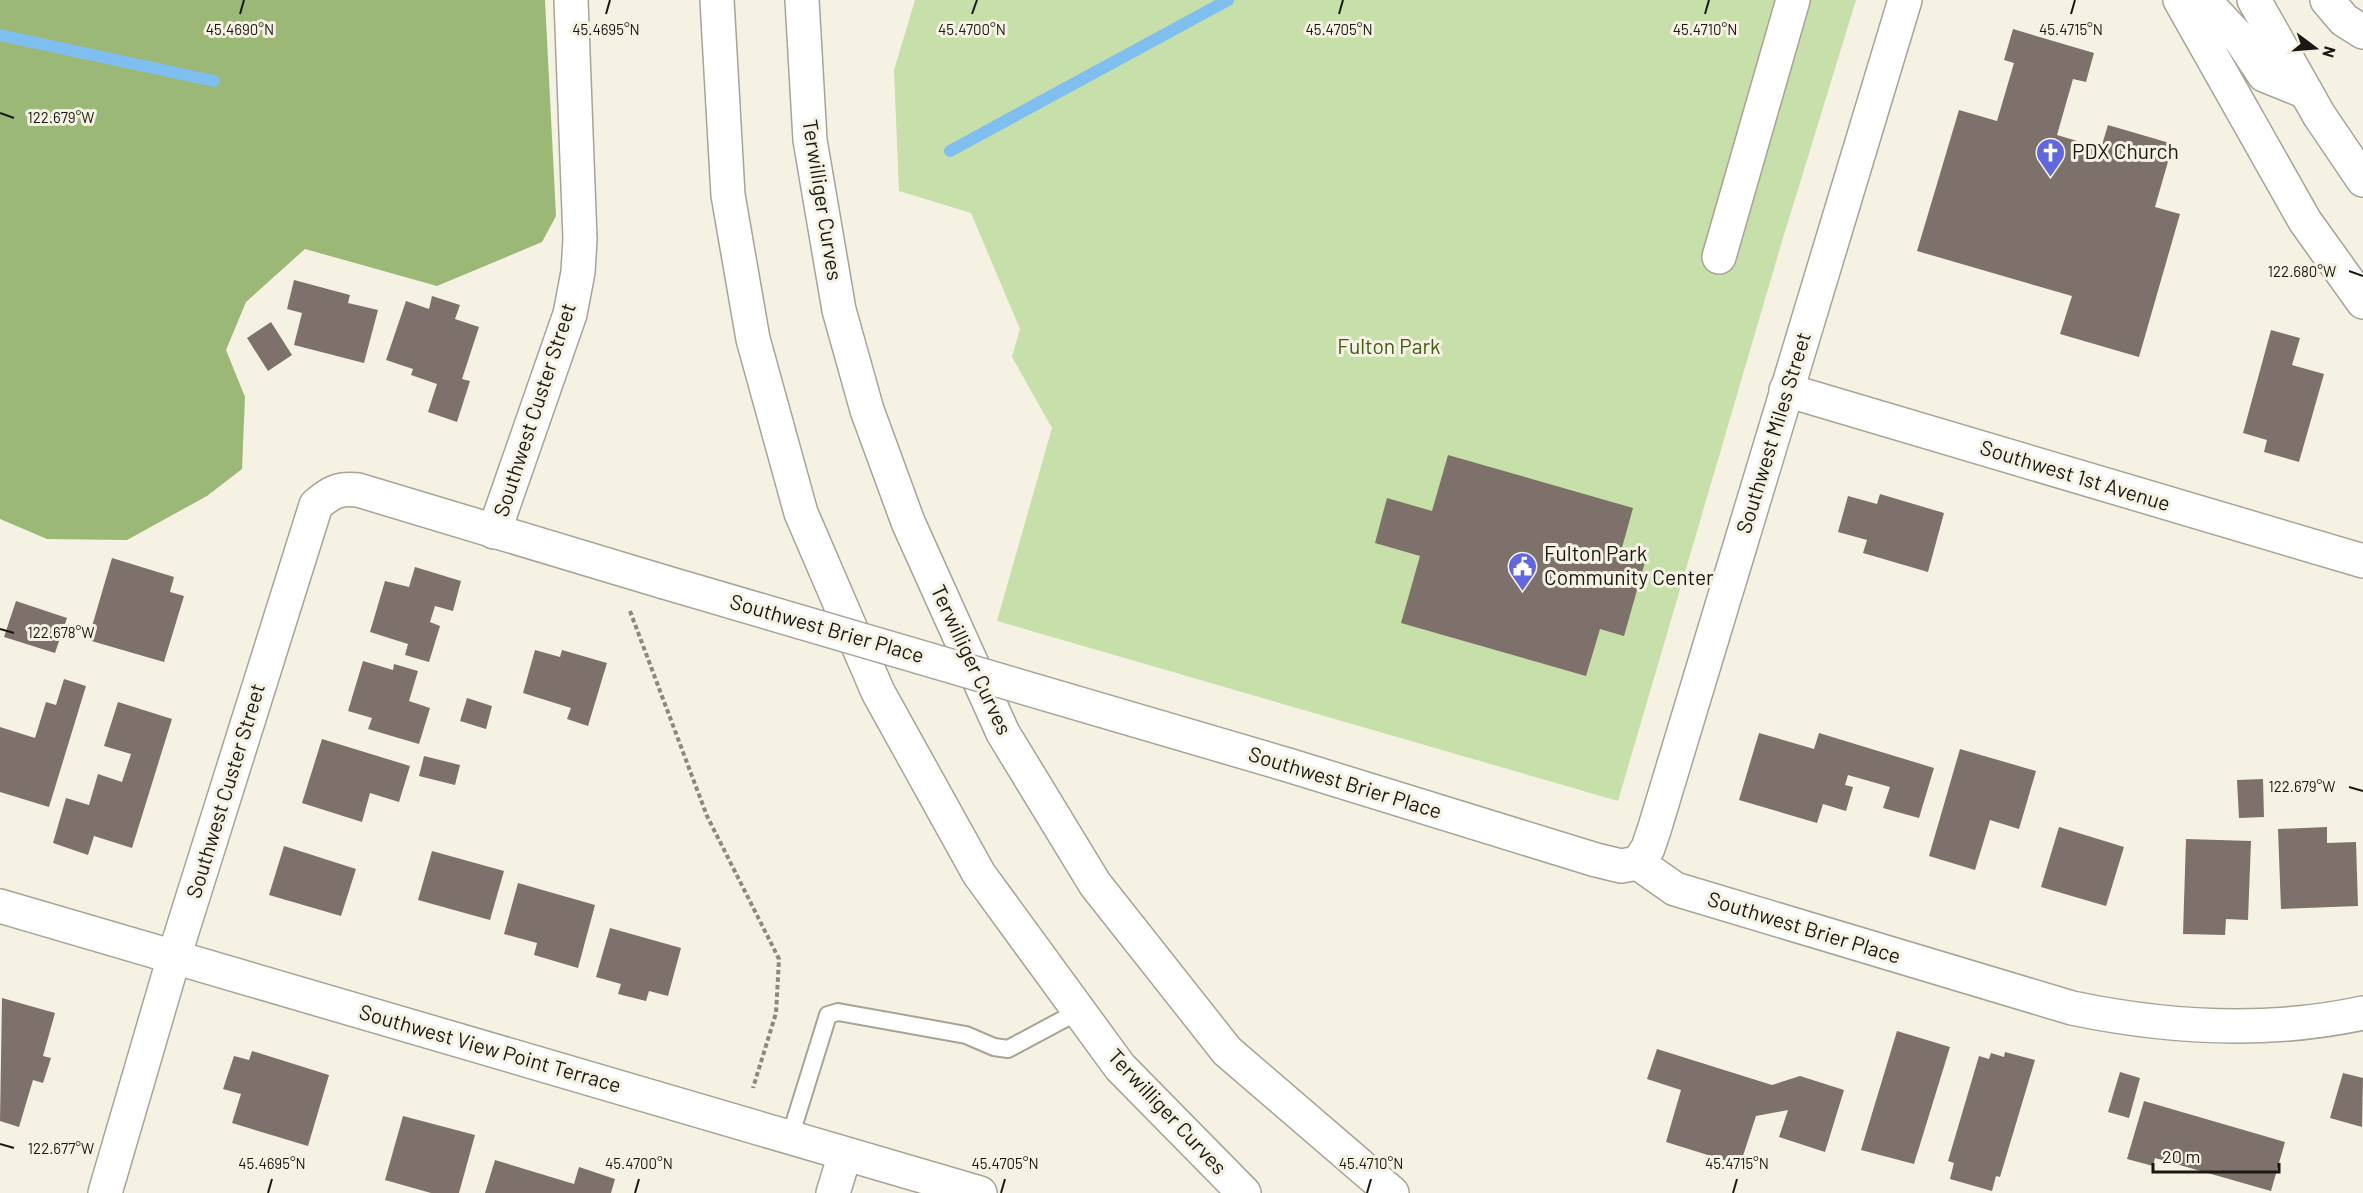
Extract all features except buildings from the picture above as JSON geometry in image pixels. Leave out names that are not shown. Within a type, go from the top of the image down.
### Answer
[{"type":"main road","name":"Southwest Custer Street","points":[[494,532],[570,314],[578,272],[580,239],[571,0]]},
{"type":"main road","name":"Terwilliger Curves","points":[[717,0],[728,195],[753,339],[801,513],[878,692],[980,874],[1120,1067],[1245,1193]]},
{"type":"main road","name":"Terwilliger Curves","points":[[802,0],[810,140],[839,310],[867,410],[908,522],[1003,733],[1095,884],[1227,1051],[1392,1193]]},
{"type":"main road","points":[[1719,257],[1793,0]]},
{"type":"main road","name":"Southwest Miles Street","points":[[1638,863],[1648,848],[1655,827],[1905,0]]},
{"type":"main road","points":[[2180,0],[2305,221],[2363,302]]},
{"type":"main road","points":[[2199,0],[2212,9],[2241,40],[2264,75],[2306,92]]},
{"type":"main road","points":[[2254,0],[2306,92],[2361,168]]},
{"type":"main road","points":[[2327,0],[2344,20],[2363,32]]},
{"type":"main road","name":"Southwest 1st Avenue","points":[[1786,390],[2363,561]]},
{"type":"main road","name":"Southwest Brier Place","points":[[329,493],[341,488],[358,490],[614,568],[1288,765],[1596,860],[1621,866],[1638,863],[1675,889],[2072,1008],[2124,1019],[2174,1025],[2276,1026],[2327,1021],[2363,1013]]},
{"type":"main road","name":"Southwest Custer Street","points":[[105,1193],[174,957],[310,521],[316,505],[329,493]]},
{"type":"main road","name":"Southwest View Point Terrace","points":[[0,906],[980,1193]]},
{"type":"main road","points":[[834,1193],[845,1154]]},
{"type":"lane","points":[[790,1137],[828,1015],[838,1012],[966,1035],[994,1047],[1008,1049],[1079,1011]]},
{"type":"path","points":[[614,568],[707,816],[779,959],[776,1013],[742,1123]]},
{"type":"green space","points":[[0,0],[545,0],[556,216],[542,242],[437,286],[305,249],[246,302],[226,350],[245,397],[242,469],[207,496],[127,540],[47,539],[0,519]]},
{"type":"green space","name":"Fulton Park","points":[[915,0],[1856,0],[1780,248],[1618,801],[997,621],[1052,428],[1012,357],[1020,329],[971,213],[899,191],[894,70]]},
{"type":"waterway","points":[[950,151],[1228,0]]},
{"type":"waterway","points":[[0,35],[214,81]]},
{"type":"place","name":"PDX Church","points":[[2051,178]]},
{"type":"place","name":"Fulton Park Community Center","points":[[1523,592]]}]
